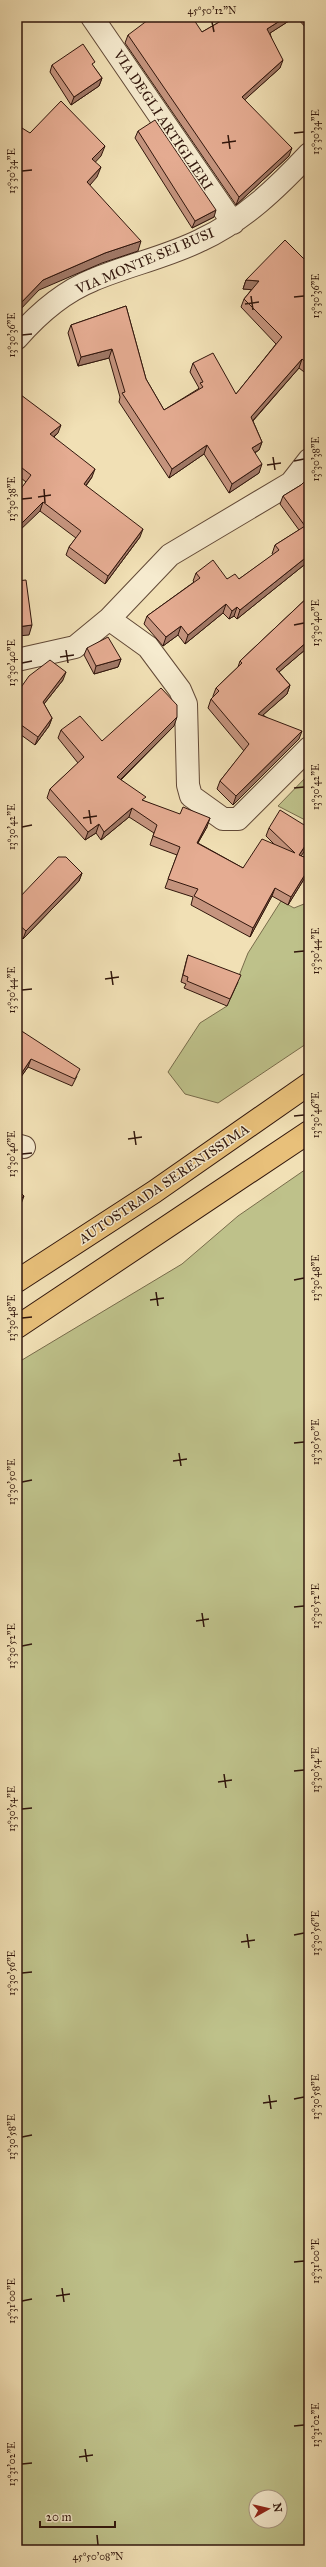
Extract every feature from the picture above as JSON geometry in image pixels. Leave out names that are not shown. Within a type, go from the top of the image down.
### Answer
[{"type":"highway","name":"AUTOSTRADA SERENISSIMA","points":[[17,1281],[154,1192],[309,1084]]},
{"type":"highway","points":[[17,1327],[309,1132]]},
{"type":"street","name":"VIA DEGLI ARTIGLIERI","points":[[92,17],[233,223]]},
{"type":"street","name":"VIA MONTE SEI BUSI","points":[[17,338],[36,317],[76,289],[93,280],[200,241],[233,223],[273,192],[309,154]]},
{"type":"street","points":[[17,660],[75,647],[109,619],[170,555],[291,482],[309,460]]},
{"type":"street","points":[[109,619],[148,647],[180,690],[186,704],[188,785],[191,796],[223,819],[238,819],[309,748]]},
{"type":"green space","points":[[309,774],[309,822],[278,806]]},
{"type":"green space","points":[[281,901],[294,908],[309,902],[309,1042],[218,1103],[185,1094],[168,1072],[200,1023],[227,1006],[248,953]]},
{"type":"green space","points":[[309,1167],[309,2550],[17,2550],[17,1363],[182,1264],[238,1216]]},
{"type":"building","points":[[152,17],[192,17],[202,32],[228,17],[286,17],[267,29],[283,60],[242,97],[292,148],[239,197],[128,35]]},
{"type":"building","points":[[83,44],[95,62],[92,64],[102,78],[74,97],[52,65]]},
{"type":"building","points":[[61,101],[105,146],[92,159],[101,167],[87,182],[141,241],[105,253],[43,280],[17,307],[17,134],[22,128],[30,133]]},
{"type":"building","points":[[155,120],[216,210],[195,221],[138,131]]},
{"type":"building","points":[[285,240],[304,259],[309,254],[309,365],[302,359],[251,417],[262,442],[252,448],[262,464],[232,484],[207,445],[172,469],[122,393],[125,392],[112,349],[81,357],[71,325],[126,306],[146,379],[164,410],[203,387],[200,383],[203,382],[193,363],[213,353],[236,394],[282,337],[244,299],[259,281],[246,280]]},
{"type":"building","points":[[17,392],[61,425],[50,434],[95,469],[84,484],[143,529],[108,576],[69,547],[81,531],[43,502],[17,528],[17,494],[31,475],[17,464]]},
{"type":"building","points":[[309,477],[309,555],[240,610],[237,607],[232,611],[226,604],[188,635],[181,626],[166,637],[147,616],[200,578],[196,573],[213,560],[227,579],[235,574],[239,579],[279,550],[275,545],[305,526],[283,496],[301,485]]},
{"type":"building","points":[[26,580],[32,625],[17,627],[17,581]]},
{"type":"building","points":[[309,596],[309,640],[276,669],[290,685],[258,714],[302,731],[236,796],[220,781],[249,744],[211,699],[219,691],[216,688],[242,663],[240,661]]},
{"type":"building","points":[[108,637],[121,659],[96,666],[87,648]]},
{"type":"building","points":[[50,660],[66,672],[43,702],[52,718],[38,737],[17,722],[17,693],[29,676]]},
{"type":"building","points":[[161,688],[177,705],[177,717],[117,777],[146,797],[142,800],[180,814],[183,807],[210,818],[197,843],[243,868],[262,839],[295,853],[269,828],[280,810],[309,828],[309,840],[299,855],[309,859],[309,868],[291,897],[275,888],[253,928],[194,896],[198,889],[168,879],[180,847],[153,836],[157,825],[132,808],[104,832],[99,824],[88,832],[50,789],[84,757],[61,730],[80,716],[102,741]]},
{"type":"building","points":[[58,857],[66,857],[82,873],[26,931],[17,923],[17,900]]},
{"type":"building","points":[[188,955],[241,975],[230,999],[187,981],[188,977],[183,975]]},
{"type":"building","points":[[17,1028],[80,1069],[75,1079],[31,1059],[21,1074],[17,1071]]},
{"type":"building","points":[[17,1189],[24,1196],[17,1203]]}]
